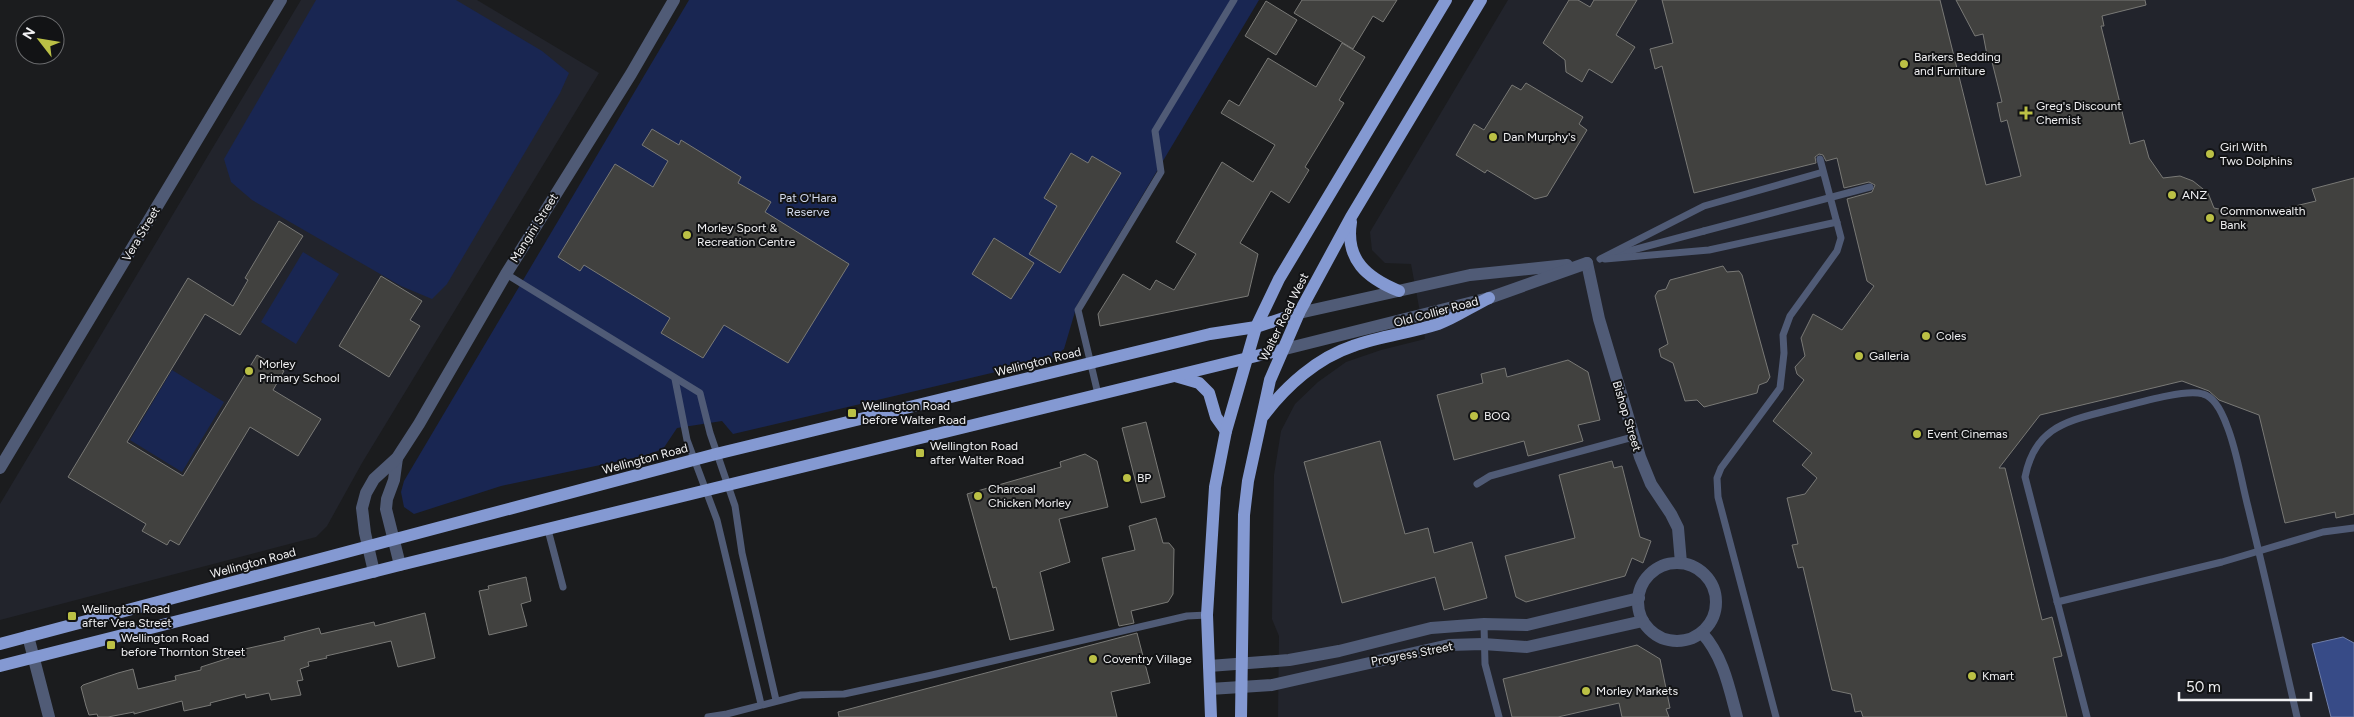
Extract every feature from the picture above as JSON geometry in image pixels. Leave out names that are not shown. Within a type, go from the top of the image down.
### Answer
[{"type":"main road","name":"Walter Road West","points":[[1211,717],[1207,615],[1214,487],[1226,430],[1256,327],[1279,279],[1446,0]]},
{"type":"main road","name":"Walter Road West","points":[[1241,717],[1244,515],[1248,481],[1270,380],[1298,313],[1352,217],[1481,0]]},
{"type":"main road","points":[[1352,217],[1349,236],[1353,254],[1364,272],[1378,283],[1399,291]]},
{"type":"main road","points":[[1261,419],[1280,394],[1338,352],[1354,345],[1439,324],[1489,298]]},
{"type":"main road","name":"Wellington Road","points":[[0,644],[716,454],[1210,334],[1256,327],[1298,313]]},
{"type":"main road","points":[[0,666],[400,565],[1281,350]]},
{"type":"main road","points":[[1173,376],[1199,383],[1209,393],[1216,417],[1226,430]]},
{"type":"street","name":"Vera Street","points":[[0,468],[281,0]]},
{"type":"street","name":"Mangini Street","points":[[374,572],[362,508],[366,493],[374,479],[397,458],[419,424],[506,274],[631,74],[674,0]]},
{"type":"street","name":"Old Collier Road","points":[[1298,313],[1470,275],[1587,263]]},
{"type":"street","name":"Old Collier Road","points":[[1281,350],[1489,298],[1587,263]]},
{"type":"street","name":"Bishop Street","points":[[1587,263],[1599,319],[1633,437],[1651,484],[1678,528],[1680,563]]},
{"type":"street","name":"Mangini Street","points":[[397,458],[394,480],[387,499],[386,509],[400,565]]},
{"type":"street","points":[[1680,563],[1695,568],[1707,577],[1716,596],[1714,616],[1702,633],[1694,638],[1675,642],[1664,639],[1649,629],[1643,621],[1638,606],[1639,598],[1648,575],[1661,567],[1680,563]]},
{"type":"street","name":"Progress Street","points":[[1209,666],[1289,660],[1339,651],[1431,628],[1484,624],[1527,625],[1639,598]]},
{"type":"street","name":"Progress Street","points":[[1210,689],[1272,685],[1449,645],[1483,644],[1527,647],[1643,621]]},
{"type":"street","points":[[1702,633],[1714,646],[1726,674],[1737,717]]},
{"type":"street","points":[[28,636],[49,717]]},
{"type":"lane","points":[[1098,394],[1078,310],[1161,172],[1155,131],[1234,0]]},
{"type":"lane","points":[[1776,717],[1718,497],[1717,478],[1721,468],[1780,388],[1784,353],[1783,335],[1790,316],[1837,251],[1841,238],[1820,159]]},
{"type":"lane","points":[[1600,259],[1704,206],[1823,172]]},
{"type":"lane","name":"Old Collier Road","points":[[1587,263],[1870,187]]},
{"type":"lane","points":[[1600,259],[1709,250],[1837,222]]},
{"type":"lane","points":[[506,274],[700,393],[716,454],[735,506],[742,553],[776,700]]},
{"type":"lane","points":[[675,379],[687,440],[717,520],[761,704]]},
{"type":"lane","points":[[2087,717],[2025,477],[2028,460],[2056,426],[2074,419],[2183,393],[2204,394],[2217,405],[2227,427],[2259,552],[2297,717]]},
{"type":"lane","points":[[1477,484],[1490,476],[1633,437]]},
{"type":"lane","points":[[2057,602],[2259,552],[2323,532],[2354,528]]},
{"type":"lane","points":[[548,530],[563,587]]},
{"type":"lane","points":[[710,717],[801,695],[844,694],[978,666],[1186,616],[1207,615]]},
{"type":"lane","points":[[1484,624],[1485,664],[1500,717]]},
{"type":"shaded area","name":"Morley Primary School","points":[[301,0],[477,0],[599,73],[362,463],[327,526],[316,537],[0,620],[0,504]]},
{"type":"shaded area","name":"Galleria","points":[[1508,0],[2354,0],[2354,717],[1278,717],[1279,636],[1272,619],[1274,475],[1281,431],[1295,404],[1318,382],[1346,362],[1381,350],[1425,339],[1411,264],[1385,263],[1372,250],[1370,232]]},
{"type":"shaded area","points":[[2343,637],[2354,643],[2354,717],[2331,717],[2312,644]]},
{"type":"green space","points":[[316,0],[456,0],[542,51],[569,73],[560,93],[447,284],[432,299],[401,286],[252,200],[231,182],[224,159]]},
{"type":"green space","name":"Pat O'Hara Reserve","points":[[689,0],[1259,0],[1077,305],[1064,349],[1051,359],[733,434],[722,421],[677,428],[663,449],[643,456],[501,486],[414,514],[404,507],[401,492],[404,481]]},
{"type":"green space","points":[[303,252],[339,274],[296,344],[261,322]]},
{"type":"green space","points":[[172,370],[224,402],[182,472],[130,440]]},
{"type":"building","points":[[1302,0],[1397,0],[1383,22],[1373,16],[1353,49],[1294,13]]},
{"type":"building","points":[[1569,0],[1578,0],[1590,7],[1594,0],[1637,0],[1616,35],[1635,47],[1612,83],[1589,69],[1582,82],[1566,72],[1565,60],[1543,43]]},
{"type":"building","points":[[1662,0],[1940,0],[1986,185],[2021,176],[2007,120],[2001,122],[1997,103],[2002,102],[1990,54],[1987,55],[1983,34],[1975,36],[1956,0],[2145,0],[2146,5],[2102,16],[2104,26],[2101,26],[2130,144],[2144,140],[2149,158],[2163,178],[2180,176],[2193,181],[2208,193],[2214,208],[2238,213],[2256,209],[2258,215],[2316,201],[2312,189],[2354,178],[2354,514],[2336,518],[2335,512],[2285,523],[2259,415],[2219,400],[2209,391],[2182,381],[2040,415],[1999,468],[2005,468],[2042,620],[2052,617],[2062,656],[2053,658],[2067,717],[1863,717],[1861,711],[1855,712],[1851,694],[1832,690],[1803,567],[1798,568],[1792,545],[1798,544],[1787,498],[1805,494],[1817,478],[1802,465],[1812,453],[1773,421],[1804,380],[1797,374],[1795,367],[1805,356],[1801,338],[1813,314],[1842,330],[1874,286],[1867,281],[1847,199],[1872,192],[1875,185],[1869,182],[1844,188],[1837,158],[1826,161],[1823,155],[1819,154],[1815,157],[1816,163],[1694,193],[1662,66],[1655,69],[1650,49],[1673,43]]},
{"type":"building","points":[[1266,1],[1297,20],[1276,55],[1245,36]]},
{"type":"building","points":[[1342,43],[1365,57],[1339,100],[1344,103],[1305,167],[1309,170],[1289,203],[1271,191],[1240,243],[1258,254],[1248,296],[1100,326],[1098,314],[1123,274],[1150,290],[1156,280],[1174,290],[1196,254],[1176,242],[1222,162],[1253,182],[1275,145],[1221,113],[1229,100],[1239,106],[1268,58],[1316,87]]},
{"type":"building","points":[[1526,83],[1583,117],[1579,124],[1587,130],[1547,196],[1535,199],[1487,170],[1485,173],[1456,155],[1474,124],[1484,130],[1512,85],[1521,90]]},
{"type":"building","name":"Morley Sport & Recreation Centre","points":[[652,129],[679,145],[681,140],[741,177],[738,183],[771,202],[765,212],[849,264],[788,363],[724,325],[703,358],[661,333],[670,318],[584,265],[580,271],[558,257],[615,164],[653,187],[668,161],[642,145]]},
{"type":"building","points":[[1071,153],[1088,163],[1092,156],[1121,173],[1060,273],[1029,254],[1057,206],[1044,198]]},
{"type":"building","points":[[279,221],[303,236],[240,335],[205,314],[127,442],[183,476],[257,355],[284,371],[273,390],[321,419],[298,456],[250,427],[179,545],[170,540],[167,545],[142,531],[146,524],[68,477],[188,278],[233,306],[248,280],[245,278]]},
{"type":"building","points":[[994,238],[1034,263],[1011,299],[972,274]]},
{"type":"building","points":[[1723,266],[1727,272],[1739,271],[1742,275],[1770,377],[1767,382],[1759,385],[1757,393],[1704,407],[1697,400],[1685,401],[1673,363],[1661,357],[1659,349],[1668,344],[1655,296],[1658,291],[1666,289],[1670,280]]},
{"type":"building","points":[[381,276],[422,301],[410,320],[420,326],[389,377],[339,346]]},
{"type":"building","points":[[1568,360],[1588,372],[1600,420],[1578,425],[1583,441],[1528,456],[1524,441],[1454,460],[1437,395],[1483,383],[1481,374],[1505,368],[1507,377]]},
{"type":"building","points":[[1146,422],[1165,497],[1141,503],[1122,428]]},
{"type":"building","points":[[1380,441],[1405,534],[1428,528],[1434,553],[1472,542],[1487,598],[1444,610],[1435,577],[1342,603],[1304,462]]},
{"type":"building","points":[[1085,454],[1097,461],[1108,507],[1059,519],[1070,562],[1040,572],[1054,630],[1010,640],[996,587],[993,588],[967,494],[1061,467],[1060,462]]},
{"type":"building","points":[[1612,461],[1614,468],[1622,466],[1640,537],[1651,541],[1643,563],[1632,558],[1625,576],[1526,602],[1516,597],[1505,556],[1575,538],[1559,475]]},
{"type":"building","points":[[1156,518],[1163,543],[1169,543],[1174,549],[1173,594],[1168,602],[1131,611],[1134,623],[1119,626],[1102,558],[1135,550],[1129,526]]},
{"type":"building","points":[[526,577],[531,601],[521,604],[527,626],[489,635],[479,591],[489,589],[488,586]]},
{"type":"building","points":[[425,613],[435,658],[398,667],[391,641],[326,656],[327,658],[308,662],[309,666],[300,669],[303,680],[297,681],[301,695],[271,700],[269,693],[246,698],[245,694],[184,711],[182,701],[134,714],[134,712],[98,717],[97,714],[89,715],[81,687],[133,669],[138,689],[176,680],[175,676],[201,670],[201,667],[229,658],[227,653],[285,640],[284,637],[319,628],[321,634],[374,622],[375,626]]},
{"type":"building","name":"Coventry Village","points":[[1137,633],[1150,683],[1111,692],[1117,717],[839,717],[838,712]]},
{"type":"building","name":"Morley Markets","points":[[1637,645],[1660,659],[1670,708],[1666,709],[1669,717],[1622,717],[1619,703],[1558,717],[1512,717],[1503,679]]},
{"type":"place","name":"Barkers Bedding and Furniture","points":[[1904,64]]},
{"type":"place","name":"Greg's Discount Chemist","points":[[2026,113]]},
{"type":"place","name":"Dan Murphy's","points":[[1493,137]]},
{"type":"place","name":"Girl With Two Dolphins","points":[[2210,154]]},
{"type":"place","name":"ANZ","points":[[2172,195]]},
{"type":"place","name":"Commonwealth Bank","points":[[2210,218]]},
{"type":"place","name":"Morley Sport & Recreation Centre","points":[[687,235]]},
{"type":"place","name":"Coles","points":[[1926,336]]},
{"type":"place","name":"Galleria","points":[[1859,356]]},
{"type":"place","name":"Morley Primary School","points":[[249,371]]},
{"type":"place","name":"Wellington Road before Walter Road","points":[[852,413]]},
{"type":"place","name":"BOQ","points":[[1474,416]]},
{"type":"place","name":"Event Cinemas","points":[[1917,434]]},
{"type":"place","name":"Wellington Road after Walter Road","points":[[920,453]]},
{"type":"place","name":"BP","points":[[1127,478]]},
{"type":"place","name":"Charcoal Chicken Morley","points":[[978,496]]},
{"type":"place","name":"Wellington Road after Vera Street","points":[[72,616]]},
{"type":"place","name":"Wellington Road before Thornton Street","points":[[111,645]]},
{"type":"place","name":"Coventry Village","points":[[1093,659]]},
{"type":"place","name":"Kmart","points":[[1972,676]]},
{"type":"place","name":"Morley Markets","points":[[1586,691]]}]
